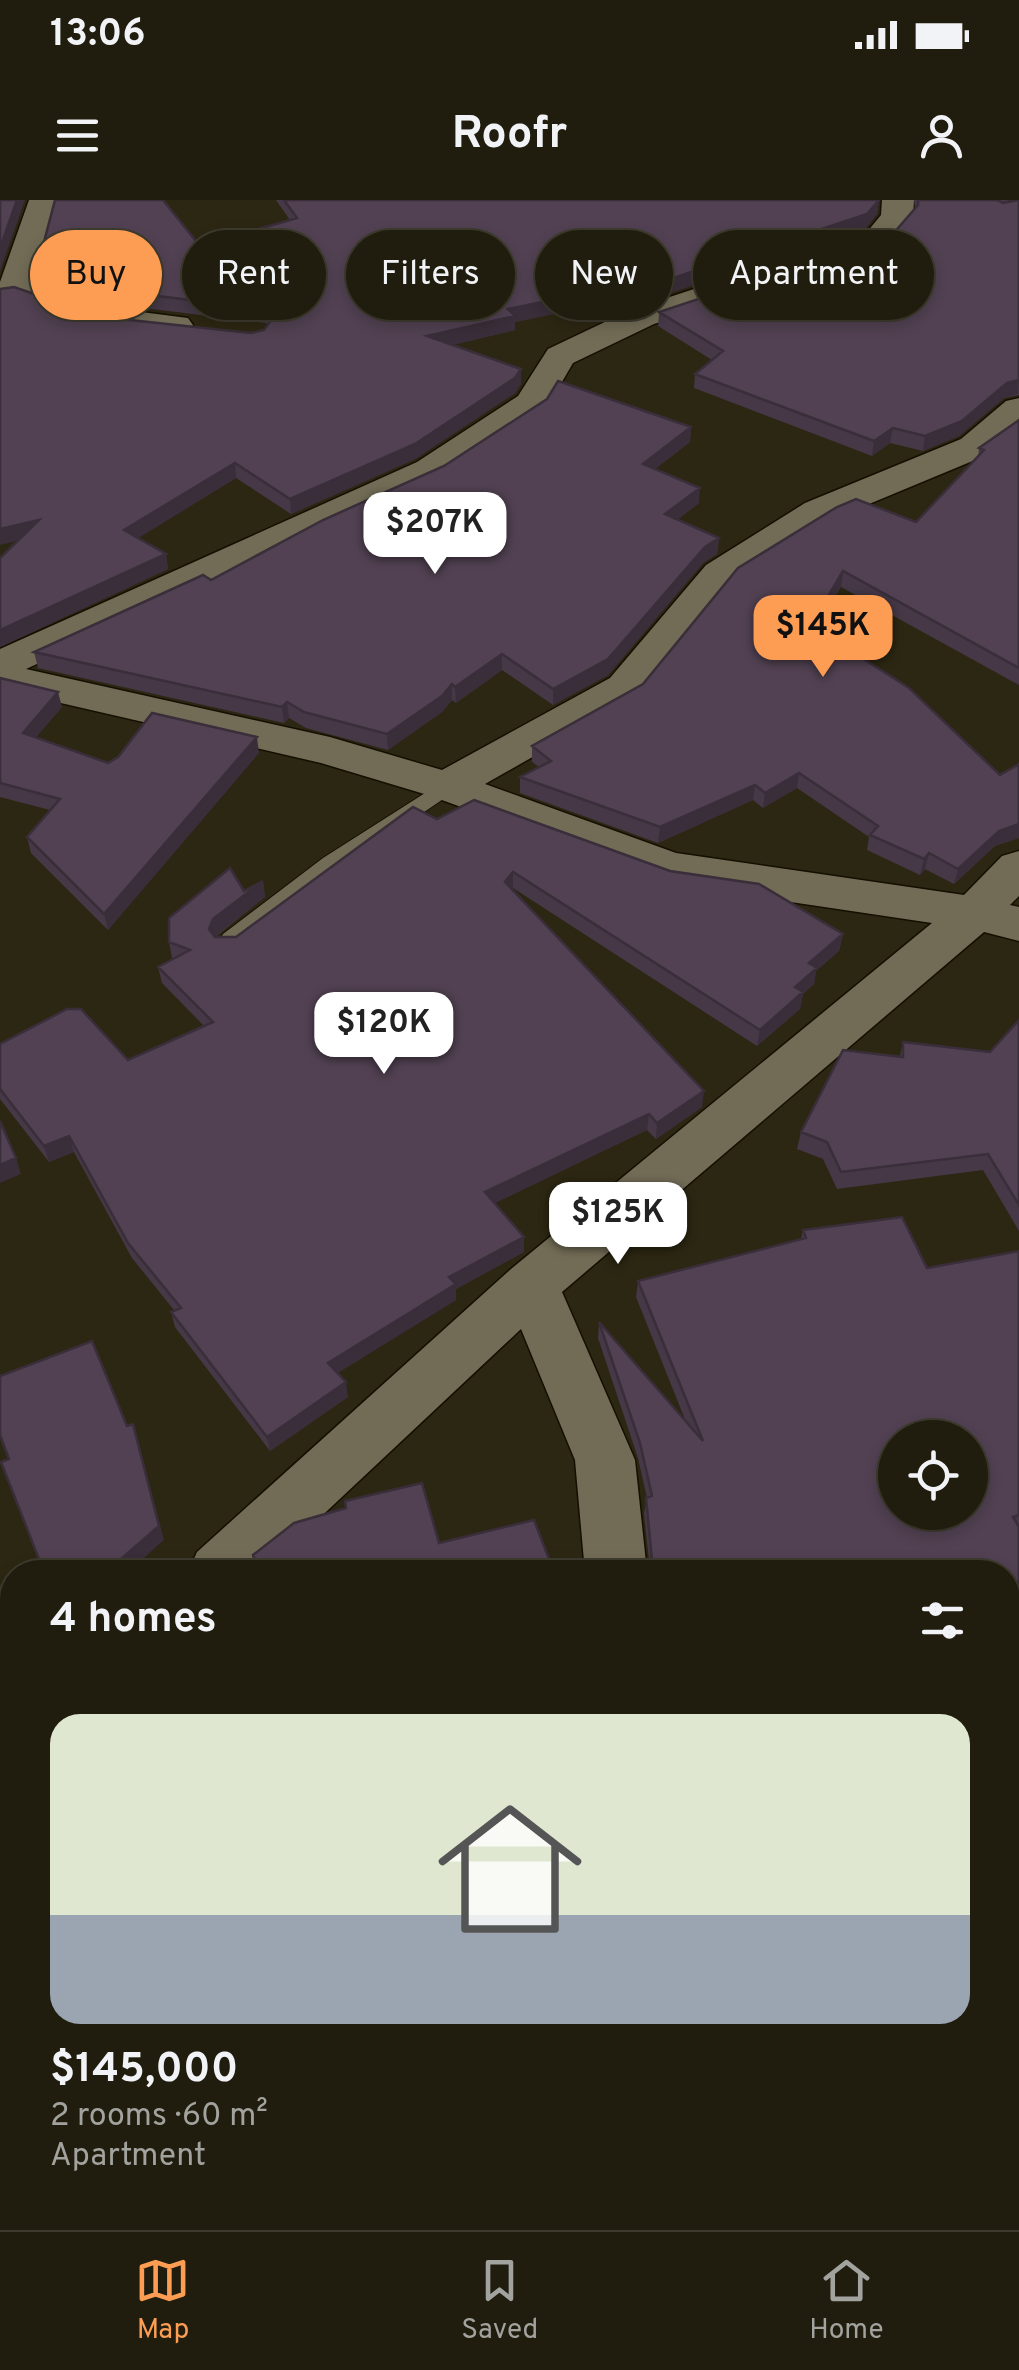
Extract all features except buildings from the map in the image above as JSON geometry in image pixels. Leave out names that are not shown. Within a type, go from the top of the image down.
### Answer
[{"type":"street","points":[[50,200],[41,205],[9,290],[105,318],[203,328]]},
{"type":"street","points":[[0,665],[430,470],[532,404],[560,356],[642,317],[878,239],[897,217],[898,200]]},
{"type":"street","points":[[447,786],[624,688],[720,573],[819,511],[974,447],[1019,409]]},
{"type":"street","points":[[0,676],[330,751],[447,786],[670,868],[997,918]]},
{"type":"street","points":[[231,1560],[532,1284],[997,918],[1019,867]]},
{"type":"street","points":[[532,1284],[606,1460],[615,1560]]},
{"type":"lane","points":[[227,944],[331,864],[447,786]]}]
